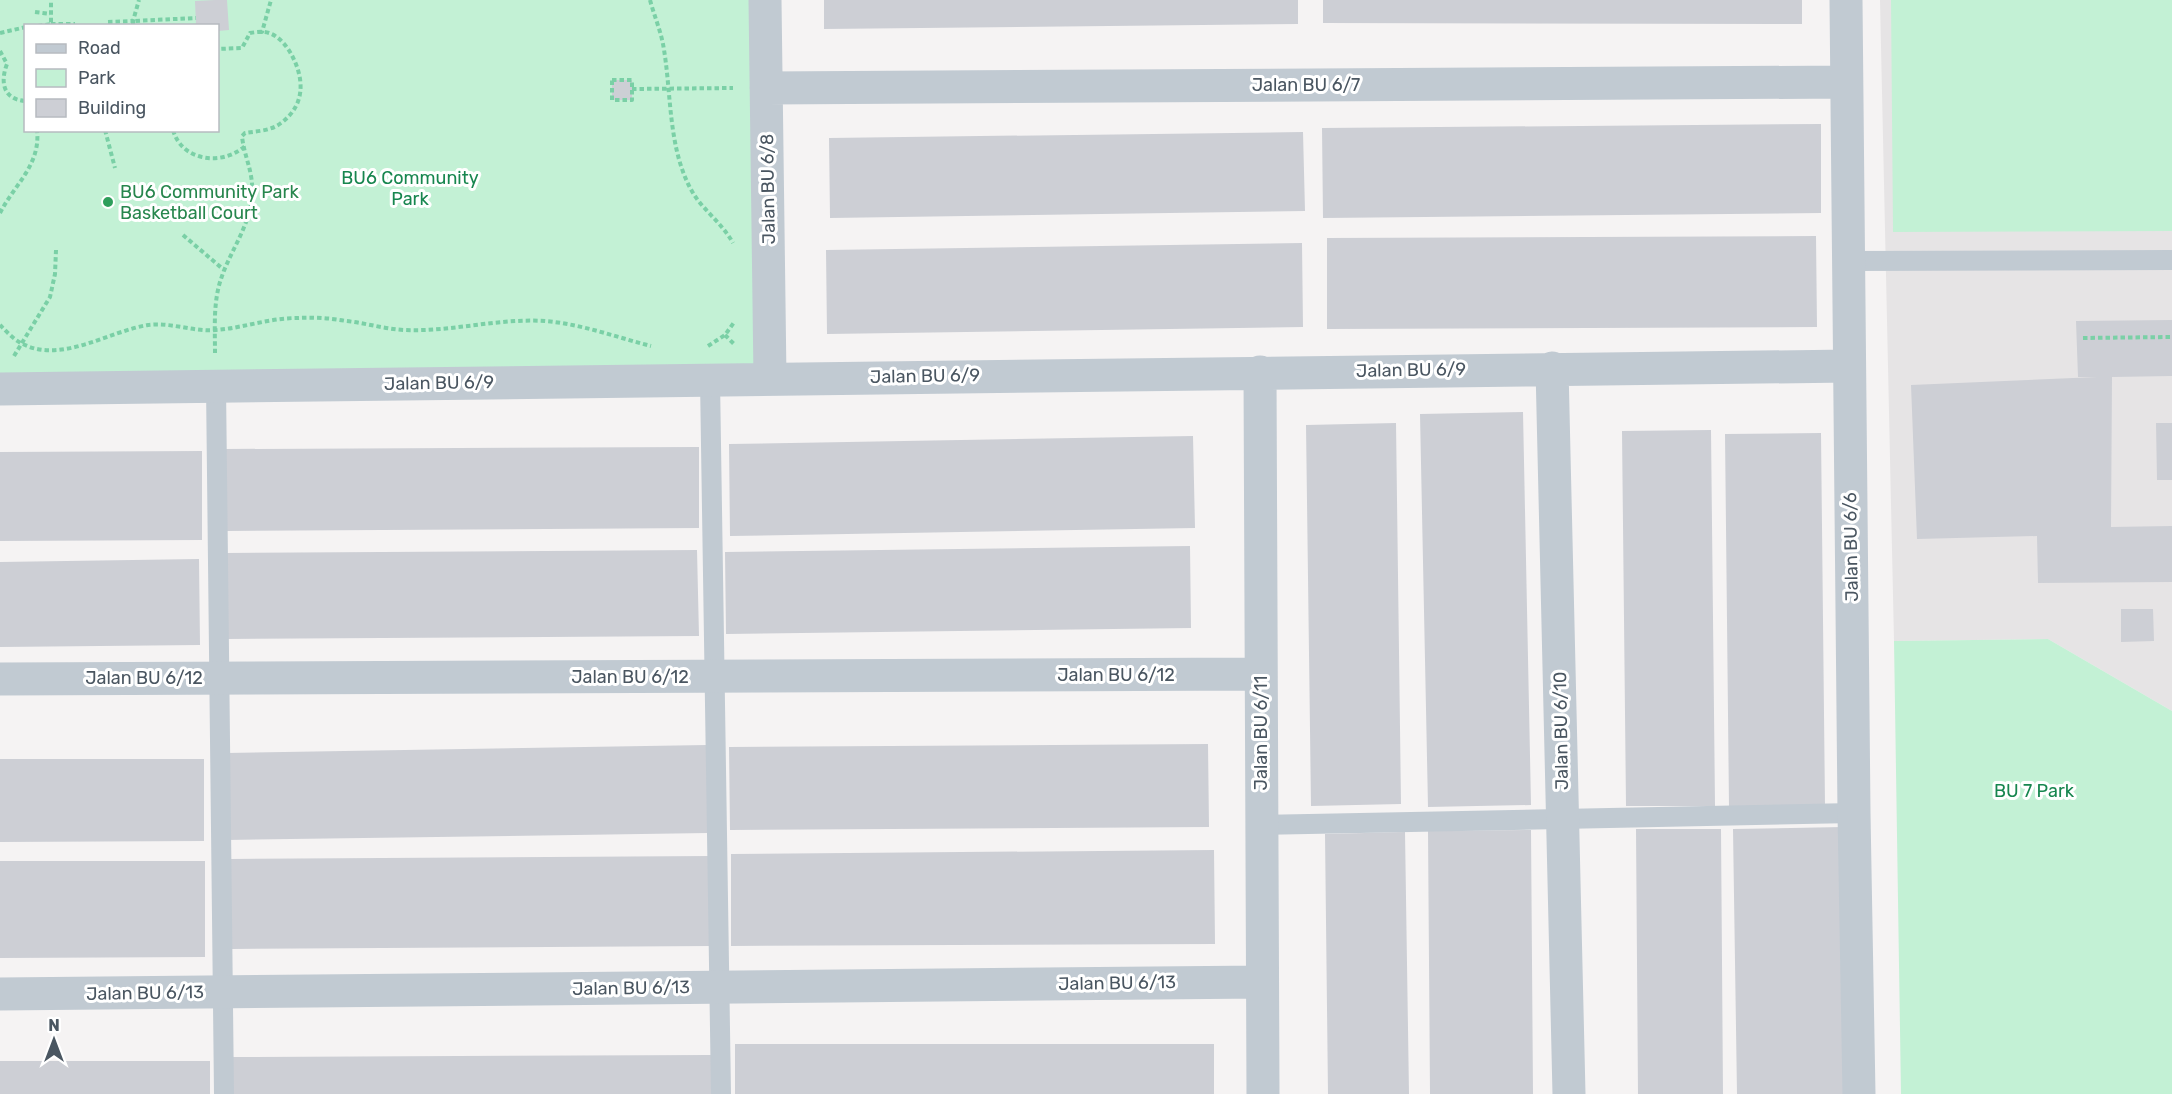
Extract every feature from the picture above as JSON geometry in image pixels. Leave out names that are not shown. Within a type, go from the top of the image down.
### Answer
[{"type":"street","name":"Jalan BU 6/8","points":[[765,0],[752,88],[770,378]]},
{"type":"street","name":"Jalan BU 6/6","points":[[1846,0],[1859,1094]]},
{"type":"street","name":"Jalan BU 6/7","points":[[752,88],[1846,82]]},
{"type":"street","name":"Jalan BU 6/9","points":[[5,376],[215,372],[710,379],[1850,366]]},
{"type":"street","name":"Jalan BU 6/10","points":[[1552,368],[1569,1094]]},
{"type":"street","name":"Jalan BU 6/11","points":[[1260,372],[1263,1094]]},
{"type":"street","name":"Jalan BU 6/12","points":[[0,679],[1261,674]]},
{"type":"street","name":"Jalan BU 6/13","points":[[0,994],[1262,982]]},
{"type":"lane","points":[[1848,261],[2172,260]]},
{"type":"lane","points":[[215,372],[224,1094]]},
{"type":"lane","points":[[710,379],[721,1094]]},
{"type":"lane","points":[[1261,825],[1854,813]]},
{"type":"path","points":[[51,0],[51,24],[75,24]]},
{"type":"path","points":[[133,23],[139,0]]},
{"type":"path","points":[[262,32],[271,0]]},
{"type":"path","points":[[650,0],[664,46],[673,126],[684,171],[694,194],[726,231],[736,249]]},
{"type":"path","points":[[35,12],[50,14]]},
{"type":"path","points":[[111,23],[196,18]]},
{"type":"path","points":[[0,33],[24,27]]},
{"type":"path","points":[[215,372],[217,292],[252,198],[251,167],[242,140],[245,133],[270,129],[288,117],[301,92],[302,80],[287,47],[270,33],[250,33],[242,48],[219,49]]},
{"type":"path","points":[[0,51],[7,64],[2,72],[2,84],[8,95],[24,101]]},
{"type":"path","points":[[612,80],[632,80],[632,90],[632,100],[612,100],[612,80]]},
{"type":"path","points":[[632,90],[752,88]]},
{"type":"path","points":[[0,213],[33,161],[37,146],[37,132]]},
{"type":"path","points":[[106,132],[115,168]]},
{"type":"path","points":[[174,132],[180,146],[207,159],[231,156],[245,146]]},
{"type":"path","points":[[183,235],[224,270]]},
{"type":"path","points":[[5,376],[20,343],[45,306],[53,289],[57,250]]},
{"type":"path","points":[[705,347],[725,335],[739,312]]},
{"type":"path","points":[[0,325],[20,343],[48,350],[96,342],[121,332],[149,325],[176,325],[215,330],[277,319],[298,318],[348,321],[404,330],[433,330],[488,322],[545,321],[571,325],[658,347]]},
{"type":"path","points":[[2083,338],[2172,337]]},
{"type":"shaded area","points":[[1880,0],[2172,0],[2172,711],[2048,639],[1894,641]]},
{"type":"green space","name":"BU6 Community Park","points":[[0,0],[760,0],[765,373],[0,381]]},
{"type":"green space","points":[[1891,0],[2172,0],[2172,231],[1893,232]]},
{"type":"green space","name":"BU 7 Park","points":[[2048,639],[2172,711],[2172,1094],[1901,1094],[1894,641]]},
{"type":"building","points":[[227,0],[229,30],[219,31],[219,24],[196,24],[195,1]]},
{"type":"building","points":[[824,0],[1298,0],[1298,24],[824,29]]},
{"type":"building","points":[[1323,0],[1802,0],[1802,24],[1323,23]]},
{"type":"building","points":[[612,80],[632,80],[632,100],[612,100]]},
{"type":"building","points":[[1821,124],[1821,213],[1323,218],[1322,128]]},
{"type":"building","points":[[1303,132],[1305,211],[830,218],[829,138]]},
{"type":"building","points":[[1816,236],[1817,327],[1327,329],[1327,238]]},
{"type":"building","points":[[1302,243],[1303,327],[827,334],[826,250]]},
{"type":"building","points":[[2172,320],[2172,376],[2112,377],[2111,527],[2172,526],[2172,582],[2038,583],[2037,536],[1917,539],[1911,385],[2097,377],[2078,377],[2076,321]]},
{"type":"building","points":[[1523,412],[1531,805],[1428,807],[1420,414]]},
{"type":"building","points":[[1396,423],[1401,804],[1311,806],[1306,425]]},
{"type":"building","points":[[2156,423],[2172,423],[2172,480],[2157,480]]},
{"type":"building","points":[[1711,430],[1715,806],[1626,806],[1622,431]]},
{"type":"building","points":[[1821,433],[1825,806],[1729,807],[1725,434]]},
{"type":"building","points":[[1193,436],[1195,528],[730,536],[729,444]]},
{"type":"building","points":[[699,447],[699,528],[226,531],[225,449]]},
{"type":"building","points":[[202,451],[202,540],[0,541],[0,452]]},
{"type":"building","points":[[1190,546],[1191,628],[726,634],[725,552]]},
{"type":"building","points":[[697,550],[699,636],[226,639],[226,553]]},
{"type":"building","points":[[199,559],[200,645],[0,647],[0,562]]},
{"type":"building","points":[[2121,609],[2153,609],[2154,641],[2121,642]]},
{"type":"building","points":[[1208,744],[1209,827],[730,830],[729,747]]},
{"type":"building","points":[[707,745],[708,833],[227,840],[226,753]]},
{"type":"building","points":[[0,759],[204,759],[204,841],[0,842]]},
{"type":"building","points":[[1843,827],[1847,1094],[1737,1094],[1733,829]]},
{"type":"building","points":[[1636,829],[1721,829],[1723,1094],[1638,1094]]},
{"type":"building","points":[[1531,830],[1533,1094],[1430,1094],[1428,831]]},
{"type":"building","points":[[1405,832],[1409,1094],[1328,1094],[1325,834]]},
{"type":"building","points":[[1214,850],[1215,944],[731,946],[731,854]]},
{"type":"building","points":[[711,856],[712,946],[231,949],[230,859]]},
{"type":"building","points":[[0,861],[205,861],[205,957],[0,958]]},
{"type":"building","points":[[735,1044],[1214,1044],[1214,1094],[735,1094]]},
{"type":"building","points":[[711,1055],[712,1094],[230,1094],[230,1057]]},
{"type":"building","points":[[0,1061],[210,1061],[210,1094],[0,1094]]},
{"type":"place","name":"BU6 Community Park Basketball Court","points":[[108,202]]}]
